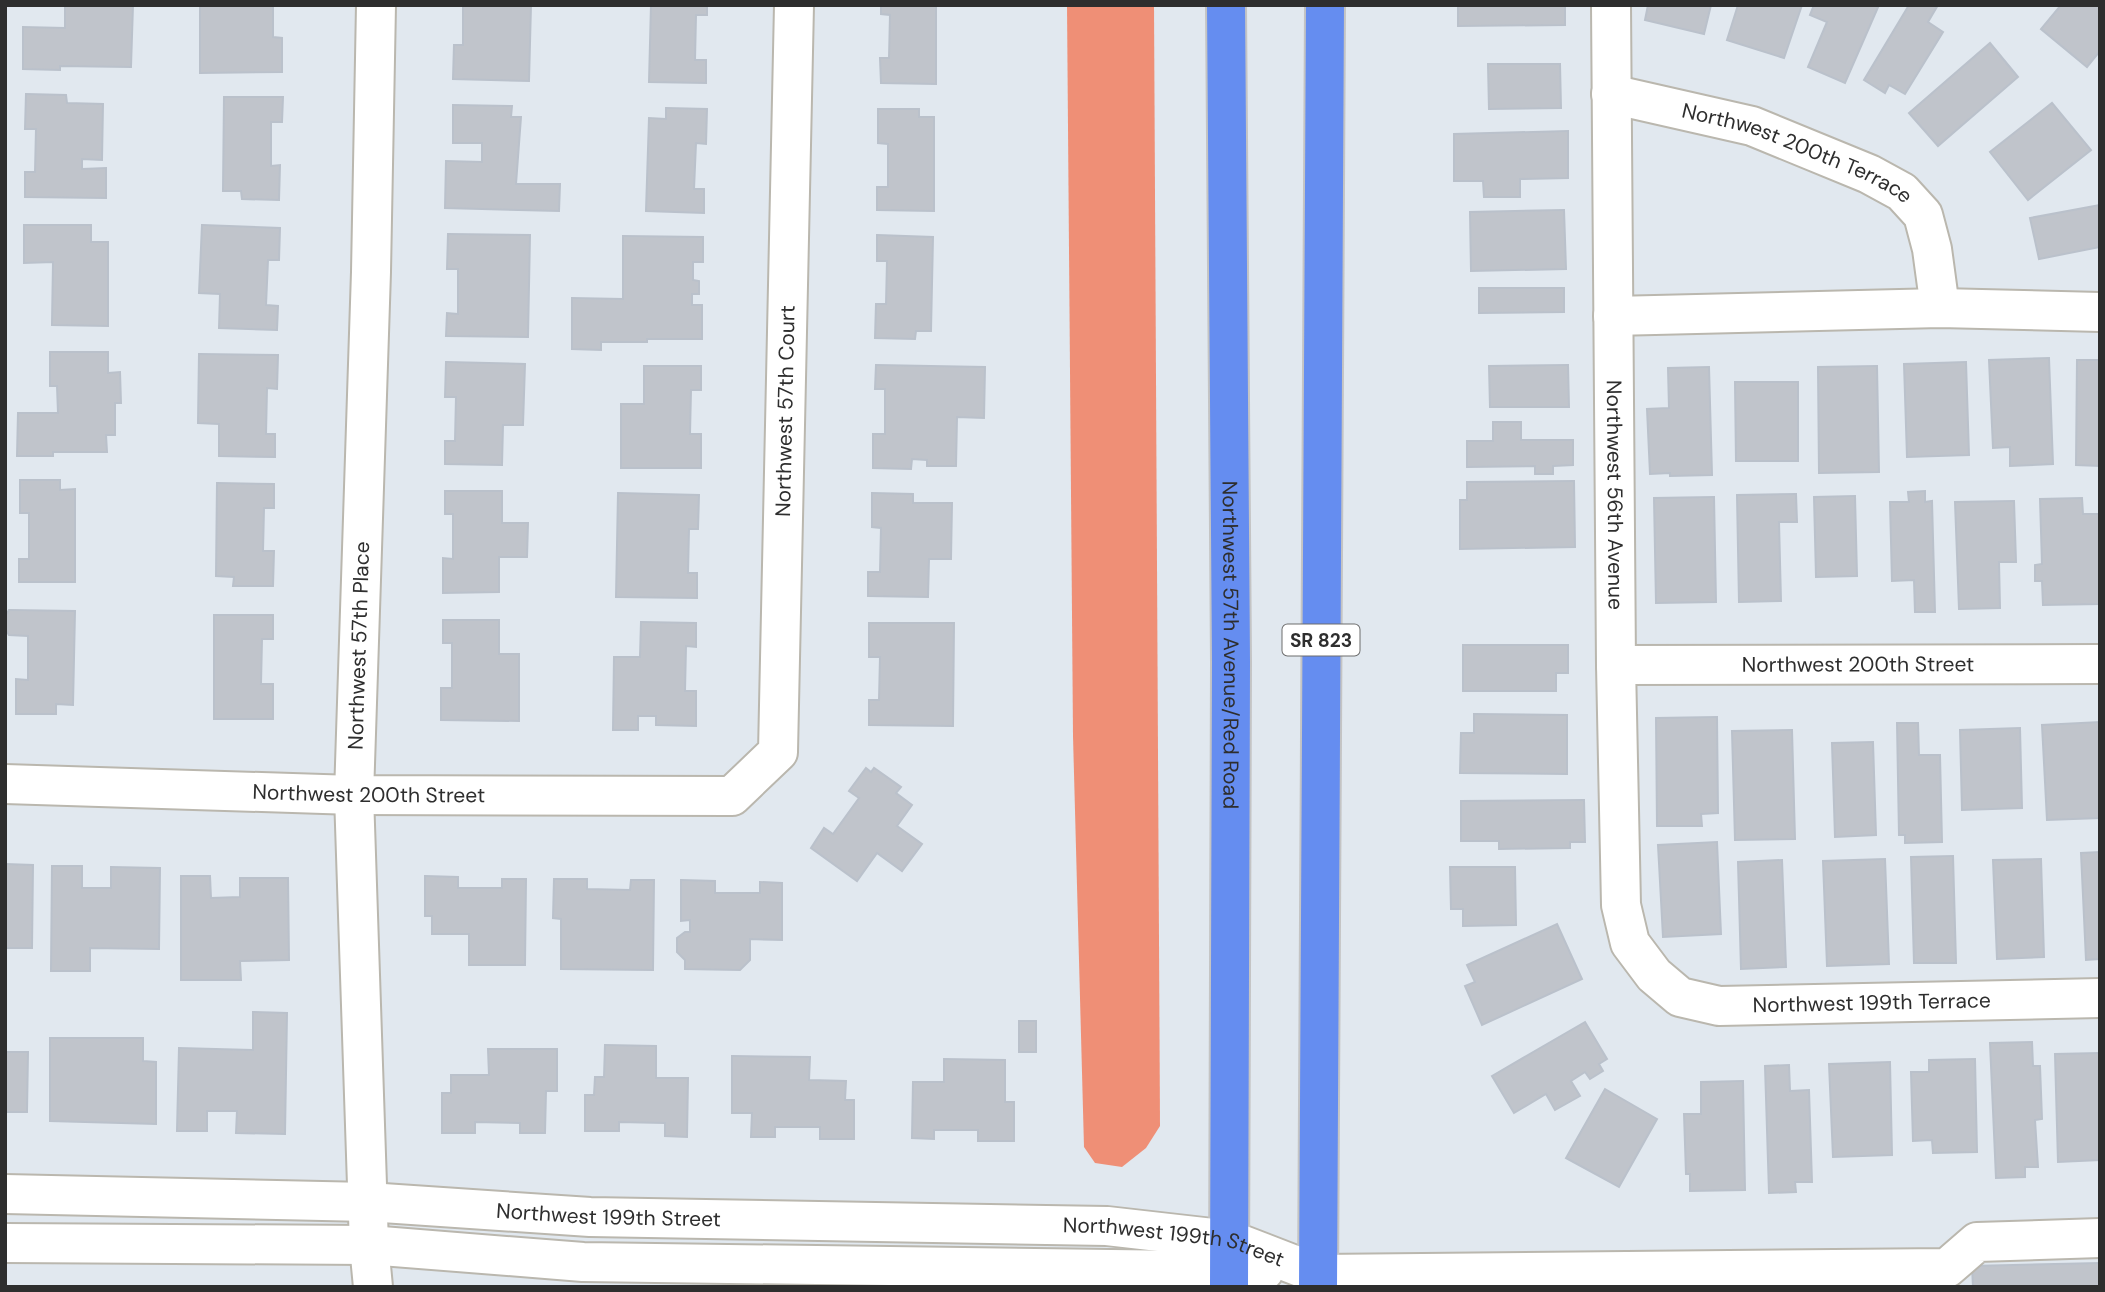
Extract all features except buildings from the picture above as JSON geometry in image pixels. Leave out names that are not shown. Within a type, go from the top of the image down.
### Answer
[{"type":"main road","name":"Northwest 57th Avenue/Red Road","points":[[1226,5],[1231,648],[1229,1265]]},
{"type":"main road","name":"SR 823","points":[[1318,1281],[1325,5]]},
{"type":"street","name":"Northwest 57th Place","points":[[373,1287],[369,1245],[354,794],[371,272],[376,5]]},
{"type":"street","name":"Northwest 57th Court","points":[[732,796],[778,752],[794,5]]},
{"type":"street","name":"Northwest 56th Avenue","points":[[1611,5],[1616,665],[1621,905],[1630,943],[1654,975]]},
{"type":"street","name":"Northwest 200th Terrace","points":[[1611,94],[1752,127],[1869,174],[1902,192],[1923,215],[1932,249],[1940,309]]},
{"type":"street","points":[[1613,316],[1940,309],[2100,312]]},
{"type":"street","name":"Northwest 200th Street","points":[[1616,665],[2100,664]]},
{"type":"street","name":"Northwest 200th Street","points":[[5,784],[354,794],[732,796]]},
{"type":"street","name":"Northwest 199th Terrace","points":[[1654,975],[1680,997],[1719,1006],[2100,998]]},
{"type":"street","name":"Northwest 199th Street","points":[[5,1194],[368,1202],[590,1217],[1107,1226],[1229,1265],[1318,1281],[1947,1268],[1977,1242],[2100,1238]]},
{"type":"street","name":"Northwest 199th Street","points":[[5,1243],[369,1245],[583,1262],[1229,1265]]},
{"type":"shaded area","points":[[1067,5],[1154,5],[1160,1126],[1146,1148],[1122,1167],[1095,1163],[1084,1147],[1073,736]]}]
